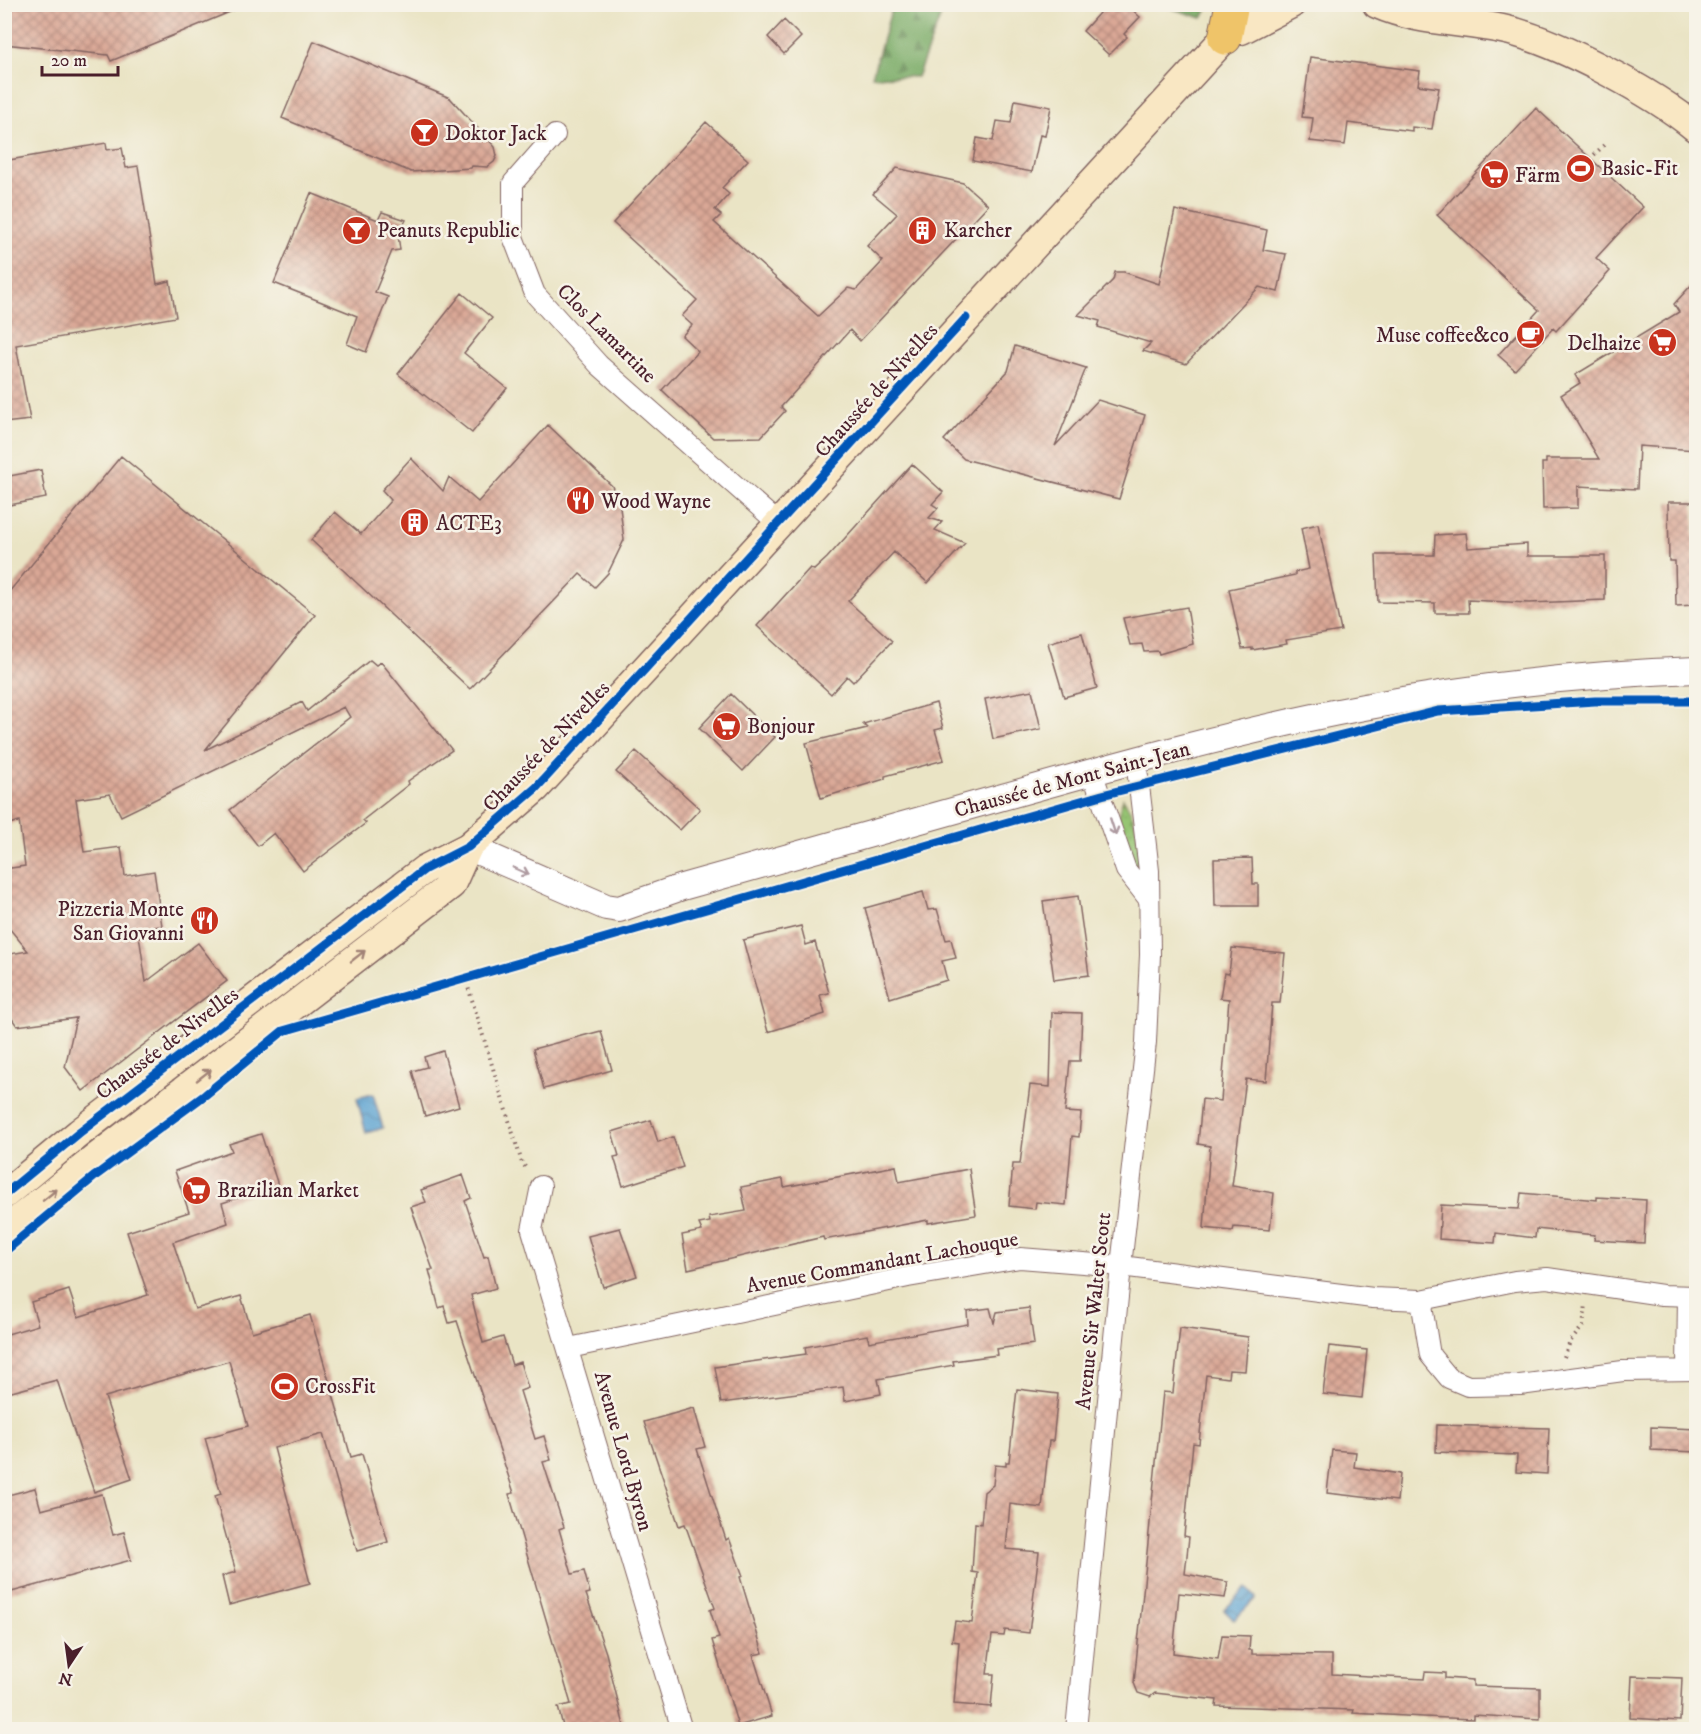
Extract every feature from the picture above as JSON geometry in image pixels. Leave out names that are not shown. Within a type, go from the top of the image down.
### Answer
[{"type":"highway","points":[[1225,38],[1232,4]]},
{"type":"main road","name":"Chaussée de Nivelles","points":[[4,1195],[79,1133],[425,869],[468,847],[536,788],[1256,4]]},
{"type":"main road","points":[[1225,38],[1291,4]]},
{"type":"main road","points":[[1377,4],[1400,14],[1432,21],[1500,28]]},
{"type":"main road","points":[[1441,4],[1560,49],[1668,104],[1696,128]]},
{"type":"main road","name":"Chaussée de Nivelles","points":[[4,1232],[97,1157],[451,885],[468,847]]},
{"type":"street","name":"Clos Lamartine","points":[[555,135],[513,183],[513,237],[535,294],[599,365],[779,524]]},
{"type":"street","name":"Chaussée de Mont Saint-Jean","points":[[468,847],[606,907],[619,909],[693,884],[1092,772],[1342,711],[1467,690],[1576,677],[1696,670]]},
{"type":"street","name":"Avenue Sir Walter Scott","points":[[1076,1730],[1121,1266],[1146,1042],[1150,955],[1147,897],[1149,871],[1136,760]]},
{"type":"street","points":[[1092,772],[1126,870],[1147,897]]},
{"type":"street","name":"Avenue Lord Byron","points":[[541,1186],[532,1230],[682,1730]]},
{"type":"street","name":"Avenue Commandant Lachouque","points":[[569,1348],[1020,1258],[1121,1266],[1373,1298],[1421,1300],[1532,1279],[1589,1283],[1662,1295],[1692,1296],[1692,1370],[1623,1371],[1563,1379],[1468,1386],[1449,1378],[1430,1355],[1421,1300]]},
{"type":"path","points":[[1590,159],[1604,146]]},
{"type":"path","points":[[454,980],[477,973]]},
{"type":"path","points":[[465,977],[522,1163],[541,1186]]},
{"type":"path","points":[[1563,1379],[1566,1351],[1583,1326],[1589,1283]]},
{"type":"green space","points":[[893,4],[945,5],[917,77],[872,76]]},
{"type":"green space","points":[[1161,5],[1209,5],[1202,18]]},
{"type":"green space","points":[[1123,799],[1137,832],[1142,869],[1138,872],[1117,820]]},
{"type":"water","points":[[373,1094],[383,1128],[366,1133],[357,1098]]},
{"type":"water","points":[[1247,1588],[1256,1598],[1234,1620],[1224,1610]]},
{"type":"building","points":[[4,4],[247,5],[111,61],[108,55],[4,44]]},
{"type":"building","points":[[1107,4],[1126,4],[1140,17],[1124,34],[1127,37],[1109,55],[1083,31]]},
{"type":"building","points":[[784,20],[801,37],[784,54],[768,37]]},
{"type":"building","points":[[314,41],[450,98],[495,147],[497,156],[494,162],[487,167],[472,166],[471,168],[411,172],[282,118]]},
{"type":"building","points":[[1310,57],[1420,71],[1418,85],[1439,88],[1432,129],[1412,127],[1412,131],[1348,123],[1345,145],[1310,141],[1313,118],[1302,117]]},
{"type":"building","points":[[1015,100],[1051,107],[1045,136],[1040,135],[1032,172],[973,161],[977,138],[993,141],[997,121],[1011,123]]},
{"type":"building","points":[[1536,108],[1643,207],[1596,258],[1610,271],[1556,331],[1553,328],[1515,370],[1498,355],[1539,310],[1437,215]]},
{"type":"building","points":[[706,122],[748,160],[722,188],[729,194],[715,210],[721,215],[714,222],[818,316],[848,288],[856,290],[883,261],[867,246],[897,214],[873,194],[897,168],[963,183],[988,205],[860,341],[850,330],[781,407],[785,411],[761,437],[713,438],[662,390],[698,351],[682,336],[692,325],[682,316],[697,300],[613,223]]},
{"type":"building","points":[[106,143],[107,150],[122,148],[126,168],[138,166],[157,284],[170,281],[176,317],[16,345],[30,420],[4,423],[4,161]]},
{"type":"building","points":[[311,193],[378,220],[382,212],[406,220],[398,235],[400,250],[392,251],[375,292],[388,297],[366,352],[347,344],[357,316],[274,283]]},
{"type":"building","points":[[1175,210],[1267,230],[1263,250],[1286,254],[1278,292],[1259,287],[1186,364],[1143,351],[1151,343],[1098,327],[1100,321],[1078,315],[1113,280],[1115,272],[1124,272],[1159,284]]},
{"type":"building","name":"Delhaize","points":[[1696,280],[1696,450],[1639,446],[1637,489],[1578,486],[1578,508],[1543,509],[1542,463],[1546,463],[1546,459],[1599,459],[1561,395],[1580,383],[1575,375],[1679,312],[1674,304]]},
{"type":"building","points":[[462,293],[492,318],[464,353],[507,388],[472,433],[398,374]]},
{"type":"building","points":[[1015,346],[1086,368],[1055,446],[1098,400],[1145,415],[1119,499],[964,459],[944,440],[1008,371]]},
{"type":"building","points":[[548,425],[612,486],[620,507],[624,540],[608,573],[595,587],[580,574],[470,689],[311,540],[335,512],[361,534],[391,500],[382,490],[411,458],[443,491],[449,477],[478,502]]},
{"type":"building","points":[[121,456],[315,615],[205,750],[302,702],[307,711],[370,660],[376,665],[381,662],[452,750],[408,781],[409,784],[363,820],[366,823],[303,871],[274,833],[258,846],[230,810],[350,717],[344,707],[121,816],[110,794],[76,799],[84,852],[121,847],[125,876],[154,871],[162,926],[138,929],[146,982],[198,943],[227,981],[83,1091],[65,1067],[76,1018],[17,1026],[4,1007],[4,995],[8,995],[4,955],[28,951],[4,922],[4,869],[25,866],[19,821],[4,826],[4,598]]},
{"type":"building","points":[[912,464],[943,492],[932,504],[938,508],[929,518],[942,522],[935,530],[965,543],[928,583],[894,552],[848,601],[892,641],[853,682],[847,676],[831,694],[757,626],[810,568],[814,570],[827,558]]},
{"type":"building","points":[[41,470],[46,498],[4,506],[4,477]]},
{"type":"building","points":[[1668,502],[1694,502],[1695,605],[1676,606],[1675,561],[1669,561]]},
{"type":"building","points":[[1318,524],[1341,631],[1286,640],[1287,644],[1252,650],[1252,648],[1242,649],[1229,589],[1295,575],[1295,572],[1309,569],[1301,528]]},
{"type":"building","points":[[1466,533],[1468,548],[1527,544],[1527,556],[1605,556],[1605,600],[1529,603],[1468,600],[1469,613],[1435,613],[1435,603],[1378,602],[1376,555],[1434,555],[1435,535]]},
{"type":"building","points":[[1187,607],[1193,644],[1159,654],[1158,651],[1144,652],[1142,644],[1130,645],[1123,618]]},
{"type":"building","points":[[1082,633],[1097,688],[1064,697],[1048,643]]},
{"type":"building","points":[[1032,690],[1041,729],[993,739],[985,699]]},
{"type":"building","points":[[731,694],[775,737],[743,771],[699,728]]},
{"type":"building","points":[[936,703],[943,728],[935,730],[944,760],[885,776],[885,779],[821,798],[806,743],[867,728],[863,724]]},
{"type":"building","points":[[636,751],[700,809],[680,830],[616,772]]},
{"type":"building","points":[[1252,858],[1253,884],[1258,884],[1258,906],[1215,906],[1214,859]]},
{"type":"building","points":[[923,892],[928,910],[937,909],[946,940],[951,939],[956,958],[942,961],[947,980],[890,998],[865,908]]},
{"type":"building","points":[[1078,896],[1089,975],[1054,980],[1043,901]]},
{"type":"building","points":[[801,926],[806,945],[815,942],[829,993],[820,995],[825,1014],[768,1032],[743,940]]},
{"type":"building","points":[[1232,948],[1285,953],[1280,1003],[1272,1003],[1266,1081],[1246,1079],[1232,1186],[1274,1193],[1270,1230],[1234,1227],[1233,1231],[1204,1228],[1210,1146],[1198,1144],[1202,1099],[1221,1101],[1229,999],[1220,998],[1224,973],[1229,974]]},
{"type":"building","points":[[1052,1012],[1082,1013],[1080,1061],[1070,1061],[1065,1112],[1081,1113],[1079,1137],[1072,1136],[1066,1205],[1036,1202],[1035,1209],[1009,1206],[1013,1164],[1020,1164],[1030,1085],[1050,1087]]},
{"type":"building","points":[[601,1031],[612,1070],[544,1089],[533,1049]]},
{"type":"building","points":[[443,1051],[459,1106],[425,1116],[412,1071],[427,1067],[424,1057]]},
{"type":"building","points":[[651,1120],[658,1142],[673,1137],[683,1167],[623,1186],[614,1157],[619,1156],[612,1132]]},
{"type":"building","points":[[261,1134],[278,1185],[222,1203],[228,1223],[173,1242],[195,1309],[241,1296],[252,1332],[310,1315],[351,1457],[362,1454],[388,1542],[357,1551],[323,1434],[274,1448],[310,1583],[229,1605],[222,1576],[236,1572],[215,1496],[221,1494],[205,1438],[248,1426],[229,1361],[105,1397],[132,1479],[94,1492],[57,1380],[4,1394],[4,1335],[38,1325],[31,1302],[69,1290],[78,1317],[148,1295],[127,1232],[189,1212],[175,1171],[232,1151],[229,1144]]},
{"type":"building","points":[[896,1166],[899,1182],[969,1169],[976,1215],[928,1223],[928,1220],[824,1240],[823,1237],[688,1269],[682,1235],[702,1231],[699,1224],[710,1222],[709,1217],[746,1211],[741,1187],[783,1179],[784,1187]]},
{"type":"building","points":[[463,1175],[471,1198],[465,1201],[484,1257],[488,1256],[496,1288],[471,1295],[483,1343],[503,1337],[512,1365],[520,1362],[528,1388],[520,1391],[535,1439],[544,1436],[551,1460],[543,1462],[564,1527],[559,1529],[572,1574],[584,1571],[590,1593],[586,1594],[606,1653],[625,1730],[564,1730],[558,1707],[571,1704],[509,1494],[514,1493],[457,1321],[449,1323],[444,1306],[439,1308],[429,1270],[433,1270],[411,1207],[426,1202],[421,1190]]},
{"type":"building","points":[[1521,1193],[1597,1200],[1597,1197],[1646,1200],[1644,1243],[1594,1240],[1595,1235],[1536,1229],[1535,1238],[1496,1233],[1495,1243],[1439,1239],[1441,1205],[1519,1209]]},
{"type":"building","points":[[620,1228],[637,1276],[603,1287],[588,1236]]},
{"type":"building","points":[[990,1308],[994,1323],[997,1312],[1029,1308],[1034,1344],[996,1349],[997,1355],[953,1361],[954,1365],[878,1379],[881,1394],[845,1401],[843,1387],[721,1403],[715,1367],[806,1354],[805,1347],[867,1335],[869,1342],[968,1324],[967,1311]]},
{"type":"building","points":[[1180,1328],[1248,1337],[1245,1371],[1229,1370],[1228,1378],[1206,1375],[1199,1444],[1193,1443],[1184,1536],[1189,1537],[1185,1574],[1228,1582],[1225,1598],[1179,1593],[1173,1653],[1218,1659],[1222,1635],[1250,1636],[1249,1650],[1252,1650],[1252,1654],[1332,1655],[1332,1674],[1424,1679],[1425,1672],[1445,1673],[1445,1678],[1473,1680],[1473,1686],[1540,1688],[1540,1719],[1473,1715],[1473,1719],[1353,1713],[1354,1710],[1216,1706],[1217,1700],[1155,1693],[1150,1697],[1138,1693],[1134,1683],[1163,1392],[1173,1393]]},
{"type":"building","points":[[1329,1346],[1367,1350],[1362,1398],[1323,1394]]},
{"type":"building","points":[[1017,1389],[1058,1394],[1053,1441],[1049,1441],[1042,1508],[1010,1504],[1006,1549],[1039,1552],[1029,1633],[1005,1630],[1004,1636],[992,1635],[987,1674],[994,1674],[991,1707],[954,1704],[959,1642],[952,1641],[955,1621],[972,1623],[978,1573],[972,1572],[975,1523],[981,1524],[984,1492],[993,1485],[995,1465],[1006,1466],[1006,1462],[1009,1462]]},
{"type":"building","points":[[694,1408],[705,1447],[697,1449],[726,1540],[729,1538],[743,1576],[740,1577],[763,1653],[753,1655],[772,1716],[738,1726],[712,1640],[719,1638],[710,1610],[715,1608],[685,1524],[679,1526],[644,1422]]},
{"type":"building","points":[[1437,1425],[1549,1428],[1547,1474],[1516,1472],[1517,1455],[1436,1452]]},
{"type":"building","points":[[1651,1427],[1696,1429],[1696,1452],[1651,1450]]},
{"type":"building","points":[[1332,1450],[1356,1452],[1354,1467],[1400,1474],[1397,1501],[1327,1493]]},
{"type":"building","points":[[35,1488],[41,1510],[102,1494],[113,1535],[124,1532],[131,1560],[4,1594],[4,1496]]},
{"type":"building","points":[[1632,1676],[1682,1678],[1680,1721],[1630,1718]]},
{"type":"cycle path","points":[[4,1195],[79,1133],[425,869],[468,847],[536,788],[966,318]]},
{"type":"cycle path","points":[[4,1252],[95,1176],[205,1095],[283,1031],[1102,795],[1438,711],[1595,701],[1696,701]]},
{"type":"place","name":"Doktor Jack","points":[[424,133]]},
{"type":"place","name":"Basic-Fit","points":[[1580,168]]},
{"type":"place","name":"Färm","points":[[1494,175]]},
{"type":"place","name":"Peanuts Republic","points":[[356,230]]},
{"type":"place","name":"Karcher","points":[[923,230]]},
{"type":"place","name":"Muse coffee&co","points":[[1530,335]]},
{"type":"place","name":"Delhaize","points":[[1662,343]]},
{"type":"place","name":"Wood Wayne","points":[[580,501]]},
{"type":"place","name":"ACTE3","points":[[415,523]]},
{"type":"place","name":"Bonjour","points":[[726,726]]},
{"type":"place","name":"Pizzeria Monte San Giovanni","points":[[205,921]]},
{"type":"place","name":"Brazilian Market","points":[[196,1190]]},
{"type":"place","name":"CrossFit","points":[[284,1386]]}]
